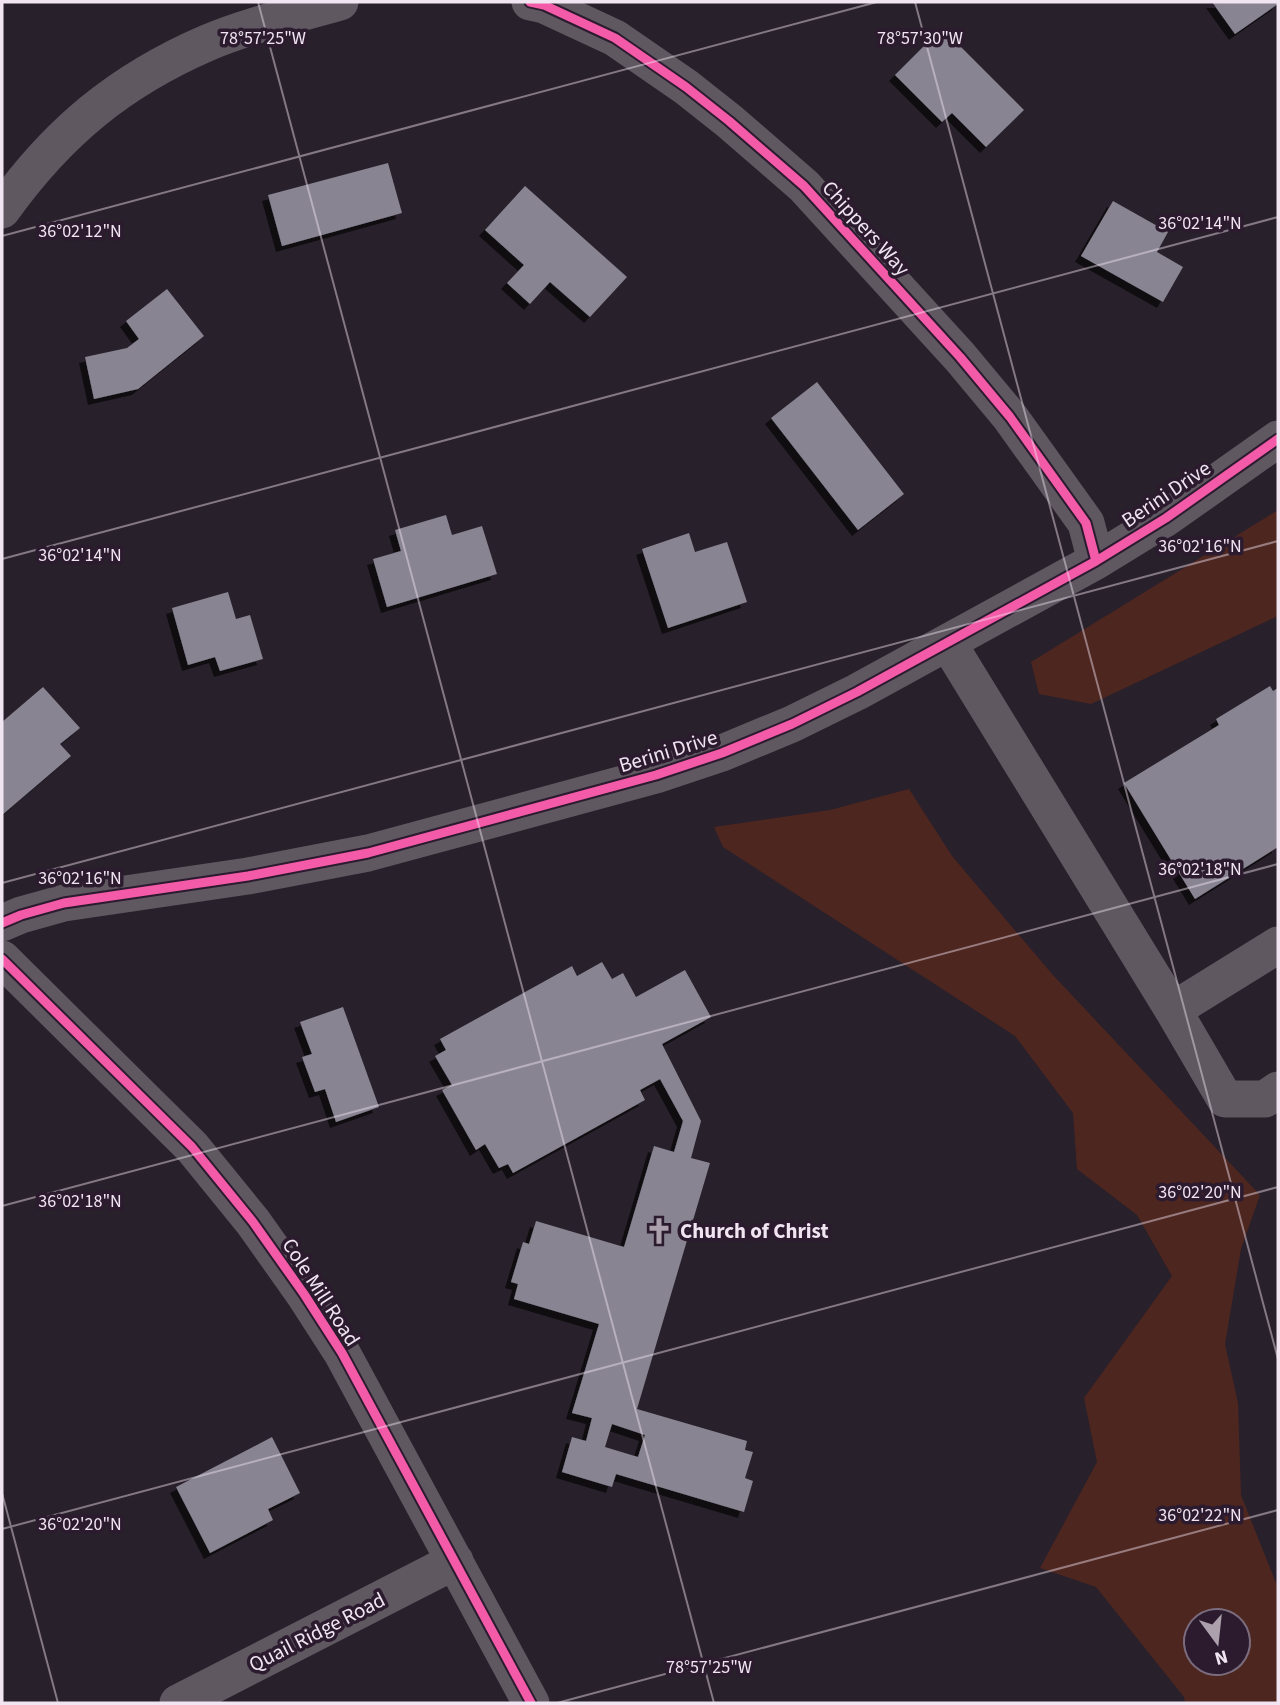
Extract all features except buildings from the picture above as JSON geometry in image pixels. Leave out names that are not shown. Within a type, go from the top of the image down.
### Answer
[{"type":"street","points":[[2,210],[60,139],[86,115],[146,74],[207,43],[340,2]]},
{"type":"street","name":"Chippers Way","points":[[530,2],[544,5],[615,38],[686,87],[804,186],[960,357],[1010,417],[1086,523],[1096,561]]},
{"type":"street","name":"Berini Drive","points":[[2,923],[64,903],[248,876],[368,853],[656,775],[722,753],[792,724],[857,692],[1096,561],[1166,518],[1278,439]]},
{"type":"street","points":[[948,643],[1225,1099],[1265,1099],[1278,1090]]},
{"type":"street","points":[[1173,1010],[1278,945]]},
{"type":"street","name":"Cole Mill Road","points":[[2,959],[192,1147],[253,1222],[304,1294],[341,1353],[531,1703]]},
{"type":"street","name":"Quail Ridge Road","points":[[178,1703],[455,1561]]},
{"type":"shaded area","points":[[1278,510],[1278,616],[1091,704],[1039,694],[1031,662]]},
{"type":"shaded area","points":[[909,789],[952,856],[1052,974],[1260,1195],[1241,1249],[1225,1344],[1238,1403],[1241,1495],[1278,1588],[1278,1703],[1185,1703],[1184,1697],[1096,1587],[1040,1568],[1097,1462],[1084,1398],[1172,1276],[1137,1215],[1077,1169],[1073,1113],[1015,1036],[723,847],[714,827],[830,810]]},
{"type":"cycle path","points":[[530,2],[544,5],[615,38],[686,87],[804,186],[960,357],[1010,417],[1086,523],[1096,561]]},
{"type":"cycle path","points":[[2,923],[64,903],[248,876],[368,853],[656,775],[722,753],[792,724],[857,692],[1096,561],[1166,518],[1278,439]]},
{"type":"cycle path","points":[[2,959],[192,1147],[253,1222],[342,1353],[531,1703]]},
{"type":"place","name":"Church of Christ","points":[[659,1231]]}]
